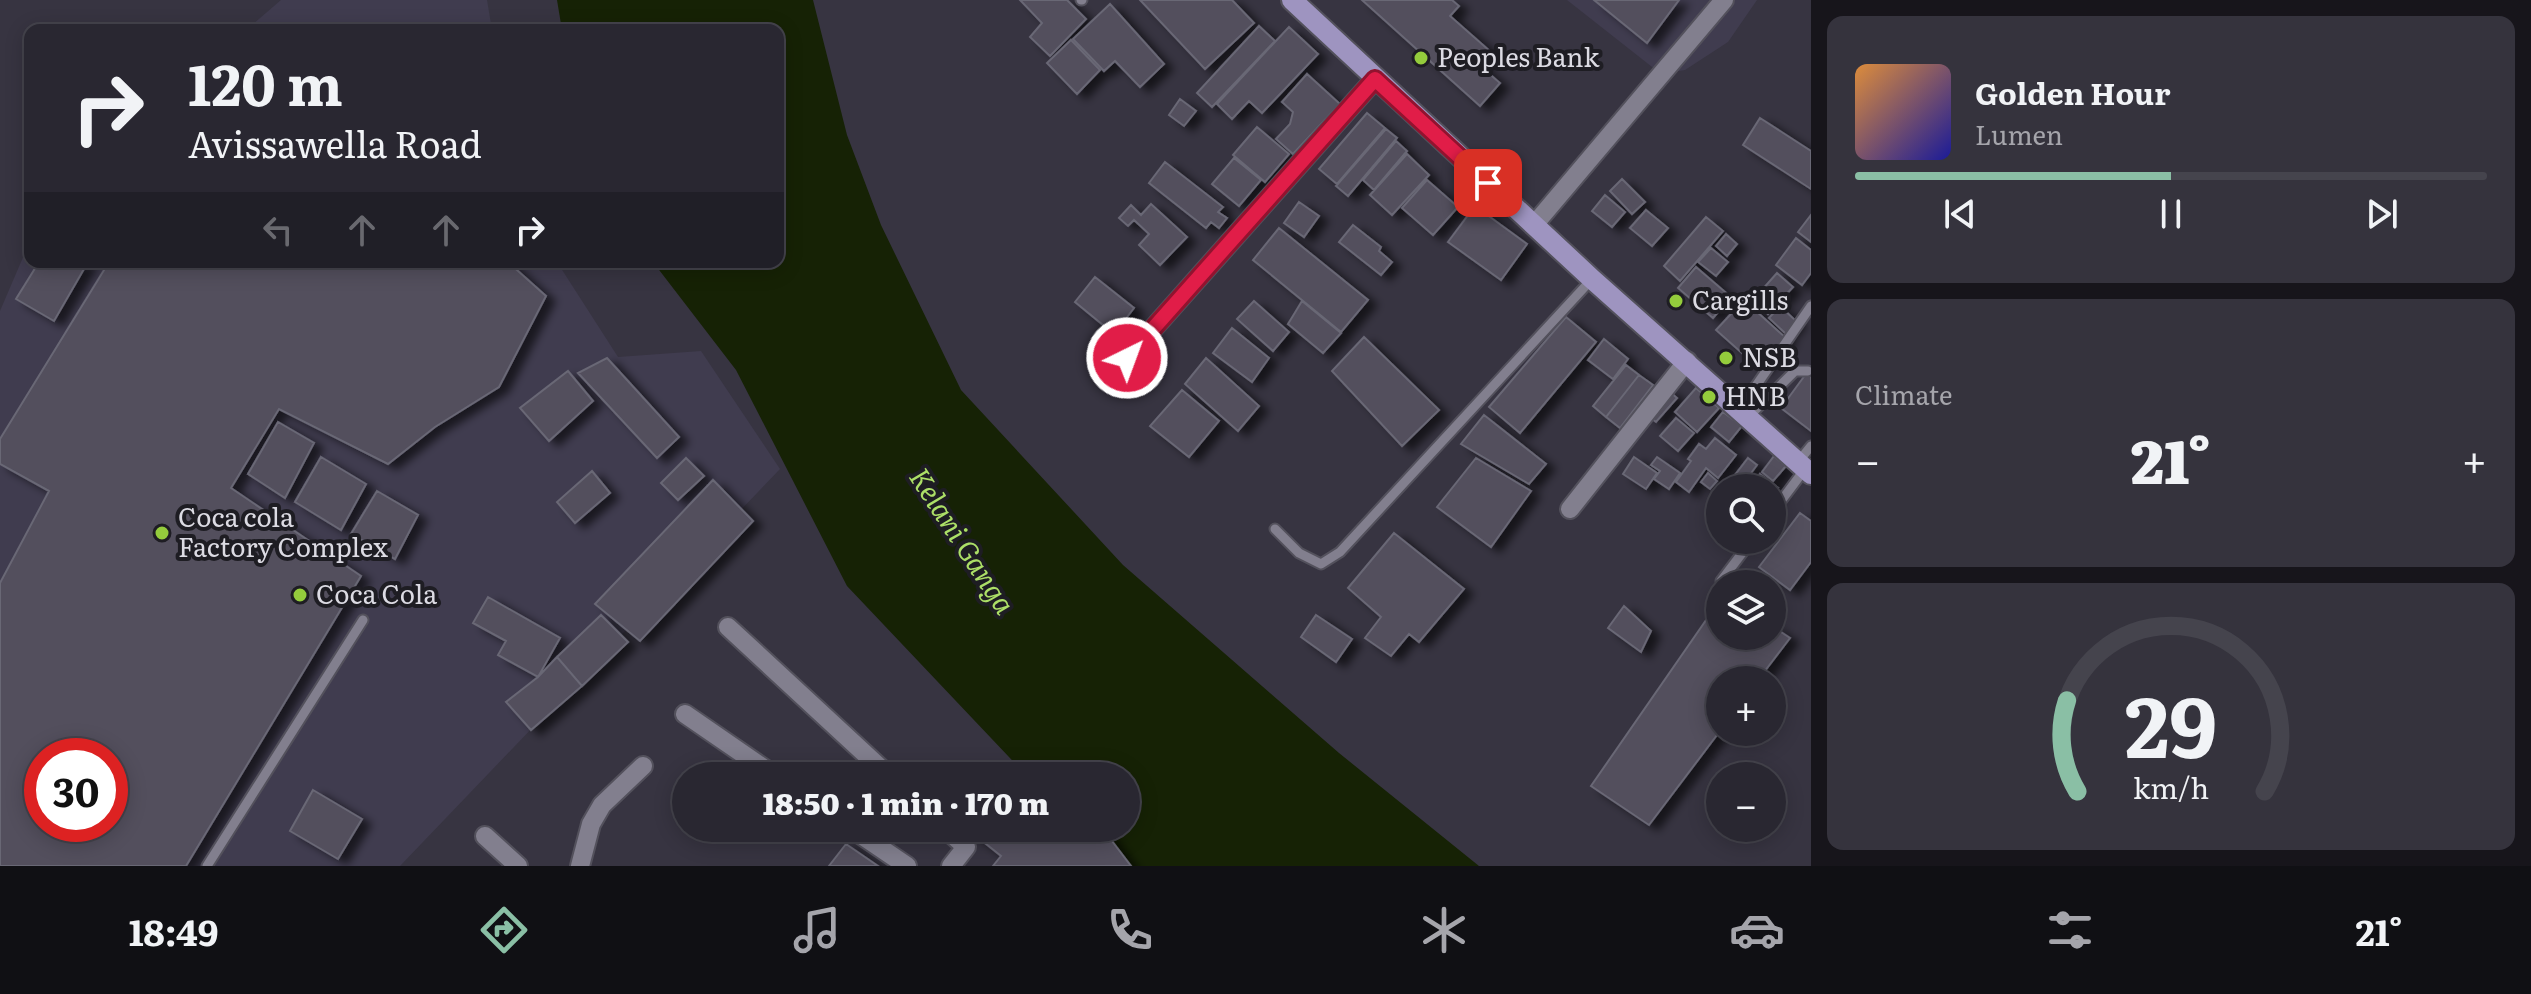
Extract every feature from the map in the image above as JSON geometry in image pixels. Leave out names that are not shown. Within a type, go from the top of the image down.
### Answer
[{"type":"main road","points":[[1292,0],[1592,279],[1744,413],[1806,463]]},
{"type":"street","points":[[1534,225],[1724,0]]},
{"type":"street","points":[[1127,358],[1375,79]]},
{"type":"street","points":[[1570,509],[1687,361]]},
{"type":"street","points":[[728,627],[874,762]]},
{"type":"street","points":[[685,714],[755,762]]},
{"type":"street","points":[[580,866],[591,824],[602,805],[643,766]]},
{"type":"street","points":[[485,836],[518,866]]},
{"type":"street","points":[[872,842],[907,866]]},
{"type":"street","points":[[951,866],[966,847],[960,842]]},
{"type":"lane","points":[[1275,529],[1299,553],[1321,564],[1340,552],[1592,279]]},
{"type":"lane","points":[[1744,413],[1811,306]]},
{"type":"lane","points":[[1744,413],[1795,371],[1808,371]]},
{"type":"lane","points":[[1786,492],[1806,463]]},
{"type":"lane","points":[[1729,570],[1741,554]]},
{"type":"lane","points":[[207,866],[363,620]]},
{"type":"shaded area","points":[[281,0],[487,0],[491,24],[253,24]]},
{"type":"shaded area","points":[[1567,0],[1757,0],[1728,42],[1685,70],[1661,74]]},
{"type":"shaded area","points":[[24,255],[24,268],[561,268],[618,357],[701,351],[780,469],[400,866],[0,866],[0,311]]},
{"type":"water","name":"Kelani Ganga","points":[[557,0],[813,0],[847,135],[881,225],[961,390],[1123,565],[1339,753],[1479,866],[1112,866],[1089,842],[1140,842],[1140,762],[1014,762],[847,586],[736,370],[658,268],[784,268],[784,24],[561,24]]},
{"type":"building","points":[[1020,0],[1067,0],[1086,19],[1050,56],[1030,37],[1042,23]]},
{"type":"building","points":[[1140,0],[1232,0],[1254,23],[1205,69]]},
{"type":"building","points":[[1362,0],[1452,0],[1459,6],[1450,16],[1491,52],[1479,65],[1500,83],[1480,106]]},
{"type":"building","points":[[1594,0],[1679,0],[1647,43]]},
{"type":"building","points":[[1110,4],[1164,64],[1140,87],[1115,61],[1104,71],[1073,39]]},
{"type":"building","points":[[1259,26],[1275,41],[1212,107],[1197,93]]},
{"type":"building","points":[[1289,27],[1318,54],[1262,113],[1249,101],[1232,119],[1217,104]]},
{"type":"building","points":[[1071,40],[1100,70],[1077,94],[1047,63]]},
{"type":"building","points":[[1307,74],[1340,104],[1293,154],[1276,139],[1290,124],[1293,112],[1282,102]]},
{"type":"building","points":[[1180,99],[1196,111],[1184,126],[1169,115]]},
{"type":"building","points":[[1367,113],[1385,128],[1337,184],[1319,169]]},
{"type":"building","points":[[1760,118],[1811,151],[1811,189],[1743,145]]},
{"type":"building","points":[[1257,127],[1289,154],[1265,182],[1233,155]]},
{"type":"building","points":[[1386,129],[1397,138],[1348,196],[1336,186]]},
{"type":"building","points":[[1396,141],[1407,151],[1374,190],[1363,180]]},
{"type":"building","points":[[1407,154],[1429,175],[1392,215],[1370,195]]},
{"type":"building","points":[[1234,158],[1261,180],[1239,206],[1212,184]]},
{"type":"building","points":[[1165,162],[1223,207],[1218,212],[1227,218],[1219,228],[1211,222],[1206,228],[1149,183]]},
{"type":"building","points":[[1622,179],[1645,202],[1632,214],[1610,191]]},
{"type":"building","points":[[1427,180],[1458,207],[1433,235],[1402,208]]},
{"type":"building","points":[[1605,195],[1625,212],[1612,227],[1592,211]]},
{"type":"building","points":[[1299,202],[1319,216],[1304,237],[1284,223]]},
{"type":"building","points":[[1151,204],[1187,237],[1160,265],[1139,245],[1149,234],[1134,220],[1128,226],[1119,218],[1131,205],[1141,215]]},
{"type":"building","points":[[1475,206],[1527,244],[1501,280],[1448,242]]},
{"type":"building","points":[[1646,210],[1668,228],[1652,246],[1630,228]]},
{"type":"building","points":[[1811,215],[1811,242],[1798,232]]},
{"type":"building","points":[[1706,217],[1723,231],[1680,281],[1664,266]]},
{"type":"building","points":[[1353,225],[1381,247],[1379,251],[1392,262],[1381,275],[1339,242]]},
{"type":"building","points":[[1279,228],[1368,300],[1341,332],[1253,260]]},
{"type":"building","points":[[1726,234],[1737,244],[1727,256],[1716,246]]},
{"type":"building","points":[[1796,238],[1811,250],[1811,273],[1802,285],[1776,265]]},
{"type":"building","points":[[1711,248],[1728,262],[1716,276],[1698,262]]},
{"type":"building","points":[[1696,267],[1731,297],[1713,318],[1678,288]]},
{"type":"building","points":[[35,268],[85,268],[54,321],[16,299]]},
{"type":"building","name":"Coca cola Factory Complex","points":[[105,268],[515,268],[546,296],[499,387],[435,427],[388,464],[279,409],[231,488],[361,576],[186,866],[0,866],[0,583],[49,491],[0,464],[0,439]]},
{"type":"building","points":[[1777,273],[1793,287],[1768,314],[1761,307],[1769,298],[1761,291]]},
{"type":"building","points":[[1095,277],[1134,308],[1114,334],[1075,302]]},
{"type":"building","points":[[1744,300],[1787,339],[1760,369],[1716,330]]},
{"type":"building","points":[[1254,301],[1289,332],[1273,351],[1237,319]]},
{"type":"building","points":[[1302,301],[1341,333],[1323,353],[1288,324]]},
{"type":"building","points":[[1780,306],[1797,322],[1786,334],[1769,318]]},
{"type":"building","points":[[1566,317],[1596,342],[1520,433],[1489,407]]},
{"type":"building","points":[[1232,328],[1269,358],[1252,382],[1213,353]]},
{"type":"building","points":[[1364,337],[1439,410],[1402,446],[1332,371]]},
{"type":"building","points":[[1604,339],[1628,359],[1613,379],[1588,360]]},
{"type":"building","points":[[607,358],[679,437],[657,458],[578,373]]},
{"type":"building","points":[[1206,358],[1259,406],[1238,431],[1185,384]]},
{"type":"building","points":[[1626,365],[1639,375],[1606,417],[1593,406]]},
{"type":"building","points":[[1811,367],[1811,431],[1781,408]]},
{"type":"building","points":[[568,371],[593,401],[549,441],[520,408]]},
{"type":"building","points":[[1639,375],[1653,385],[1620,428],[1606,417]]},
{"type":"building","points":[[1696,388],[1719,408],[1697,432],[1675,412]]},
{"type":"building","points":[[1667,389],[1677,398],[1656,422],[1647,415]]},
{"type":"building","points":[[1182,390],[1219,421],[1189,457],[1150,426]]},
{"type":"building","points":[[1723,412],[1742,426],[1729,442],[1711,427]]},
{"type":"building","points":[[1484,415],[1546,464],[1529,484],[1461,444]]},
{"type":"building","points":[[1676,418],[1694,433],[1678,451],[1660,436]]},
{"type":"building","points":[[278,422],[314,443],[285,498],[248,474]]},
{"type":"building","points":[[1715,438],[1736,455],[1721,474],[1713,474],[1706,468],[1689,492],[1676,482],[1699,444],[1706,449]]},
{"type":"building","points":[[1774,456],[1786,466],[1779,474],[1762,472]]},
{"type":"building","points":[[321,457],[366,484],[341,530],[295,502]]},
{"type":"building","points":[[1634,457],[1657,473],[1646,489],[1623,474]]},
{"type":"building","points":[[1657,457],[1680,473],[1669,489],[1654,479],[1660,471],[1651,465]]},
{"type":"building","points":[[686,458],[704,476],[678,500],[661,483]]},
{"type":"building","points":[[1476,458],[1531,491],[1491,547],[1437,507]]},
{"type":"building","points":[[1748,458],[1757,465],[1750,474],[1736,474]]},
{"type":"building","points":[[592,471],[610,493],[575,523],[557,502]]},
{"type":"building","points":[[713,480],[753,521],[640,641],[595,604]]},
{"type":"building","points":[[377,491],[418,515],[395,559],[351,534]]},
{"type":"building","points":[[1800,513],[1811,521],[1811,562],[1790,590],[1786,587],[1786,570],[1763,570],[1759,567],[1769,554],[1786,554],[1786,531]]},
{"type":"building","points":[[1394,533],[1464,589],[1419,642],[1409,634],[1391,656],[1365,638],[1381,617],[1348,588]]},
{"type":"building","points":[[488,597],[560,638],[538,677],[498,655],[506,641],[473,623]]},
{"type":"building","points":[[1624,606],[1651,631],[1641,652],[1608,628]]},
{"type":"building","points":[[601,615],[628,642],[582,686],[557,657]]},
{"type":"building","points":[[1316,615],[1352,639],[1336,662],[1301,637]]},
{"type":"building","points":[[1706,620],[1706,650],[1781,650],[1769,666],[1706,666],[1706,746],[1709,746],[1649,825],[1591,786]]},
{"type":"building","points":[[557,657],[582,686],[531,730],[506,702],[538,677]]},
{"type":"building","points":[[313,790],[362,819],[338,859],[290,831]]},
{"type":"building","points":[[984,842],[1113,842],[1131,866],[993,866],[1001,856]]},
{"type":"building","points":[[846,844],[878,866],[829,866]]},
{"type":"place","name":"Peoples Bank","points":[[1421,58]]},
{"type":"place","name":"Cargills","points":[[1676,301]]},
{"type":"place","name":"NSB","points":[[1726,358]]},
{"type":"place","name":"HNB","points":[[1709,397]]},
{"type":"place","name":"Coca cola Factory Complex","points":[[162,533]]},
{"type":"place","name":"Coca Cola","points":[[300,595]]},
{"type":"route","points":[[1127,358],[1375,79],[1488,183]]}]
